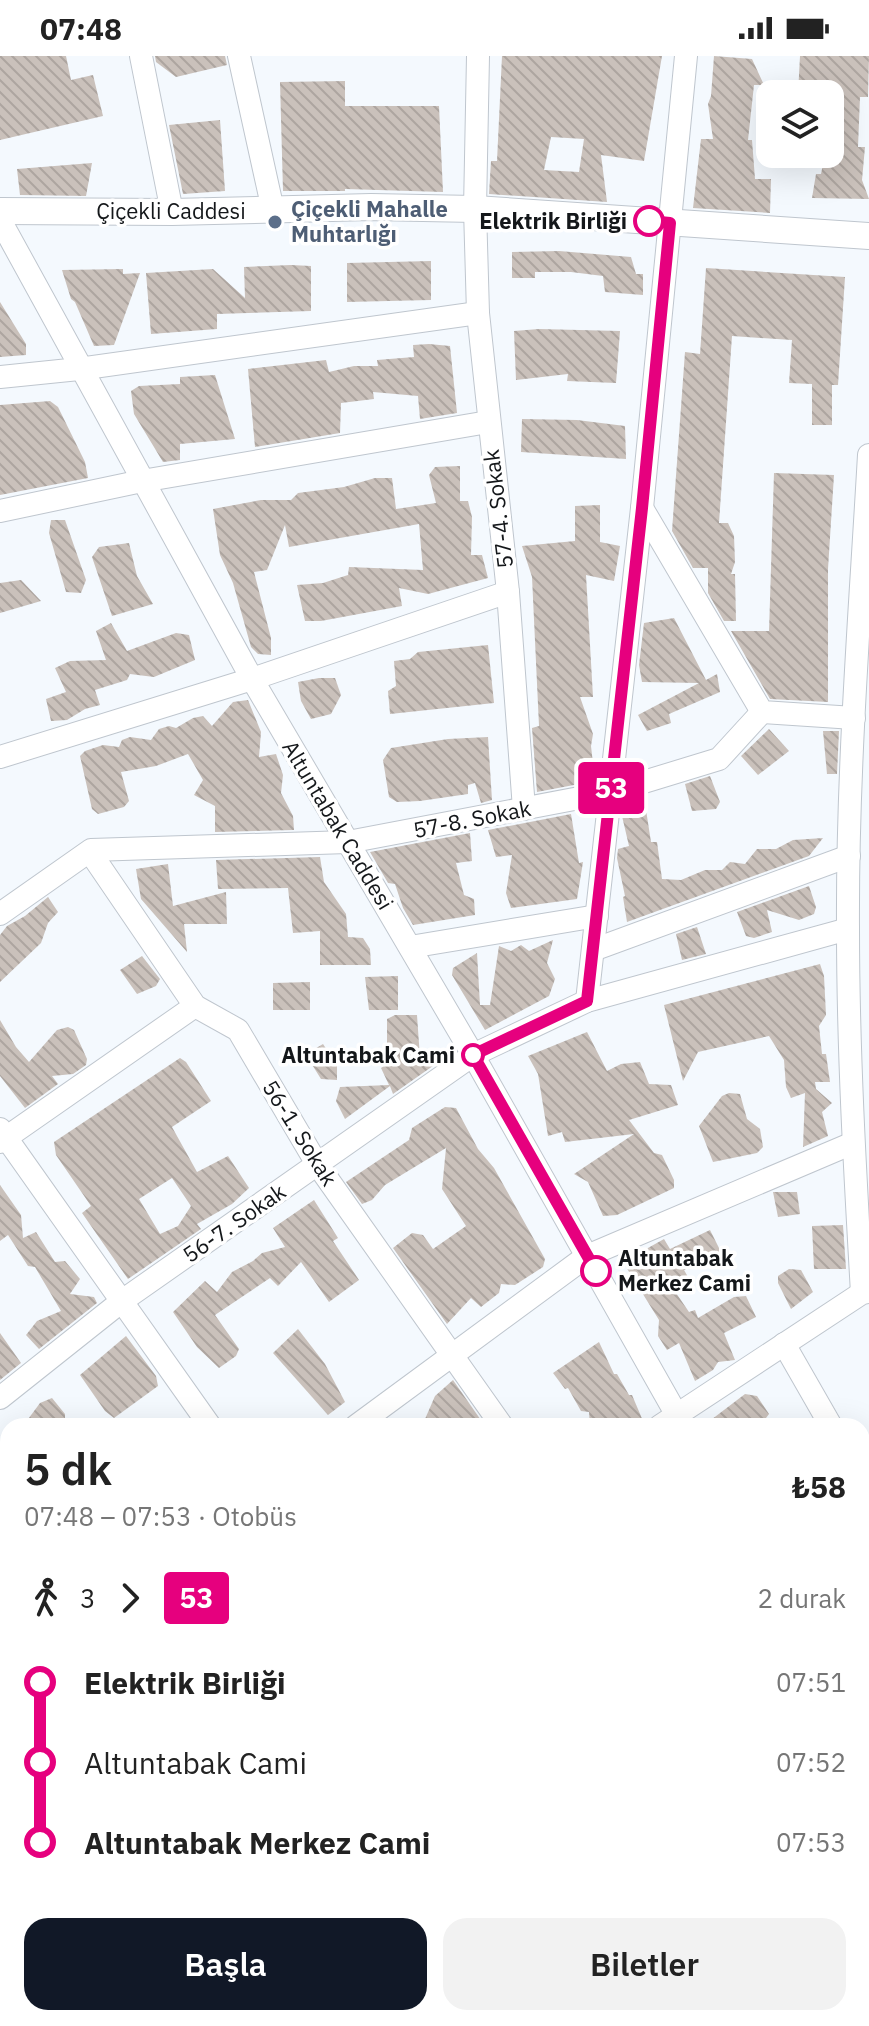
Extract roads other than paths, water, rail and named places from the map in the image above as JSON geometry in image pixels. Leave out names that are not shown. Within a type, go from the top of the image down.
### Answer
[{"type":"street","points":[[141,56],[172,212]]},
{"type":"street","points":[[239,56],[273,210]]},
{"type":"street","name":"57-4. Sokak","points":[[478,56],[475,209],[478,313],[508,592],[524,809]]},
{"type":"street","points":[[587,1001],[642,508],[686,56]]},
{"type":"street","name":"Çiçekli Caddesi","points":[[0,211],[172,212],[371,207],[475,209],[869,236]]},
{"type":"street","name":"Altuntabak Caddesi","points":[[0,220],[79,369],[252,679],[587,1256],[671,1418]]},
{"type":"street","points":[[0,377],[79,369],[478,313]]},
{"type":"street","points":[[0,511],[142,481],[488,422]]},
{"type":"street","points":[[679,1418],[784,1344],[866,1293],[853,1143],[860,1087],[848,929],[850,824],[860,754],[854,718],[869,455]]},
{"type":"street","points":[[642,508],[762,712],[854,718]]},
{"type":"street","points":[[0,757],[252,679],[508,592]]},
{"type":"street","name":"57-8. Sokak","points":[[90,852],[348,842],[611,792],[719,759],[762,712]]},
{"type":"street","points":[[850,824],[869,838]]},
{"type":"street","points":[[0,914],[90,852]]},
{"type":"street","name":"56-1. Sokak","points":[[90,852],[195,1006],[238,1030],[317,1164],[497,1418]]},
{"type":"street","points":[[593,950],[849,856]]},
{"type":"street","points":[[410,947],[597,916]]},
{"type":"street","name":"56-7. Sokak","points":[[0,1398],[122,1301],[473,1055],[587,1001],[848,929]]},
{"type":"street","points":[[195,1006],[2,1136],[204,1418]]},
{"type":"street","points":[[367,1418],[587,1256],[853,1143]]},
{"type":"street","points":[[784,1344],[826,1418]]},
{"type":"place","name":"Elektrik Birliği","points":[[649,221]]},
{"type":"place","name":"Çiçekli Mahalle Muhtarlığı","points":[[275,222]]},
{"type":"place","name":"Altuntabak Cami","points":[[473,1055]]},
{"type":"place","name":"Altuntabak Merkez Cami","points":[[596,1271]]}]
